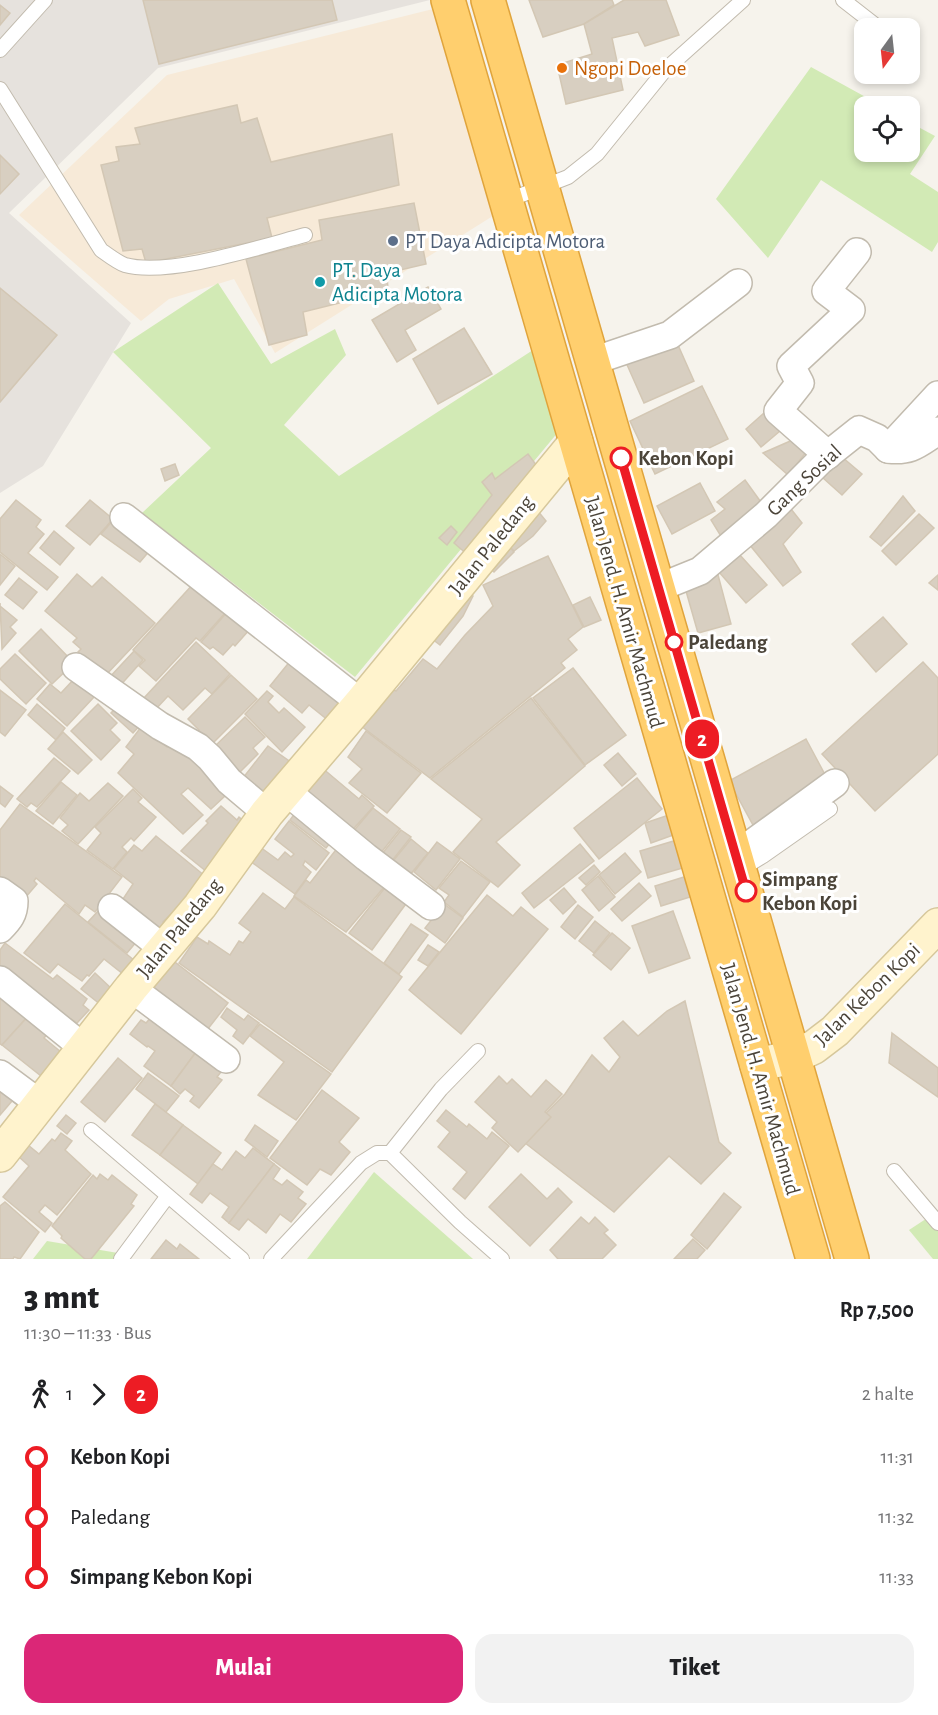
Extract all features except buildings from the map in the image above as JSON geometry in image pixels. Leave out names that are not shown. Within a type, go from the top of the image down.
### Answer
[{"type":"highway","name":"Jalan Jend. H. Amir Machmud","points":[[448,0],[813,1259]]},
{"type":"highway","name":"Jalan Jend. H. Amir Machmud","points":[[488,0],[852,1259]]},
{"type":"street","points":[[828,454],[778,411],[800,383],[791,366],[851,310],[826,291],[856,252]]},
{"type":"street","points":[[592,361],[670,335],[738,283]]},
{"type":"street","points":[[888,449],[938,395]]},
{"type":"street","name":"Gang Sosial","points":[[658,588],[700,571],[766,514],[828,454],[859,430],[877,438],[888,449]]},
{"type":"street","points":[[888,449],[903,451],[915,446],[938,430]]},
{"type":"street","name":"Jalan Paledang","points":[[0,1155],[131,988],[200,906],[277,802],[576,442]]},
{"type":"street","points":[[124,517],[361,703]]},
{"type":"street","points":[[76,667],[160,726],[198,747],[229,781],[277,802],[366,857],[431,906]]},
{"type":"street","points":[[738,863],[835,783]]},
{"type":"street","points":[[0,891],[14,901],[14,907],[12,916],[0,929]]},
{"type":"street","points":[[112,908],[164,949]]},
{"type":"street","name":"Jalan Kebon Kopi","points":[[758,1065],[793,1057],[814,1047],[835,1031],[938,925]]},
{"type":"street","points":[[0,980],[84,1048]]},
{"type":"street","points":[[131,988],[226,1059]]},
{"type":"street","points":[[0,1074],[39,1103]]},
{"type":"lane","points":[[0,50],[45,0]]},
{"type":"lane","points":[[506,201],[568,177],[597,154],[665,70],[743,0]]},
{"type":"lane","points":[[843,0],[866,18]]},
{"type":"lane","points":[[0,89],[101,250],[122,264],[143,268],[173,265],[227,255],[305,235]]},
{"type":"lane","points":[[738,863],[763,856],[830,809]]},
{"type":"lane","points":[[390,1153],[441,1089],[478,1051]]},
{"type":"lane","points":[[91,1130],[242,1259]]},
{"type":"lane","points":[[271,1259],[362,1163],[377,1153],[390,1153],[460,1222],[502,1259]]},
{"type":"lane","points":[[894,1171],[938,1223]]},
{"type":"lane","points":[[121,1259],[167,1197]]},
{"type":"shaded area","points":[[0,0],[430,0],[158,68],[9,213],[131,323],[43,466],[0,493]]},
{"type":"shaded area","points":[[433,9],[496,214],[275,353],[234,279],[169,299],[141,321],[19,215],[167,75]]},
{"type":"green space","points":[[811,67],[864,96],[854,96],[854,162],[918,162],[910,174],[938,192],[938,242],[932,252],[821,180],[768,258],[716,199]]},
{"type":"green space","points":[[920,128],[935,136],[920,159]]},
{"type":"green space","points":[[218,283],[271,364],[335,329],[346,355],[284,425],[339,476],[533,350],[559,431],[355,677],[142,513],[211,448],[113,352]]},
{"type":"green space","points":[[374,1172],[473,1259],[307,1259]]},
{"type":"green space","points":[[938,1211],[938,1259],[933,1259],[909,1230]]},
{"type":"green space","points":[[47,1241],[118,1253],[114,1259],[33,1259]]},
{"type":"bus line","name":"2","points":[[621,458],[746,891]]},
{"type":"place","name":"Ngopi Doeloe","points":[[562,68]]},
{"type":"place","name":"PT Daya Adicipta Motora","points":[[393,241]]},
{"type":"place","name":"PT. Daya Adicipta Motora","points":[[320,282]]},
{"type":"place","name":"Kebon Kopi","points":[[621,458]]},
{"type":"place","name":"Paledang","points":[[674,642]]},
{"type":"place","name":"Simpang Kebon Kopi","points":[[746,891]]}]
